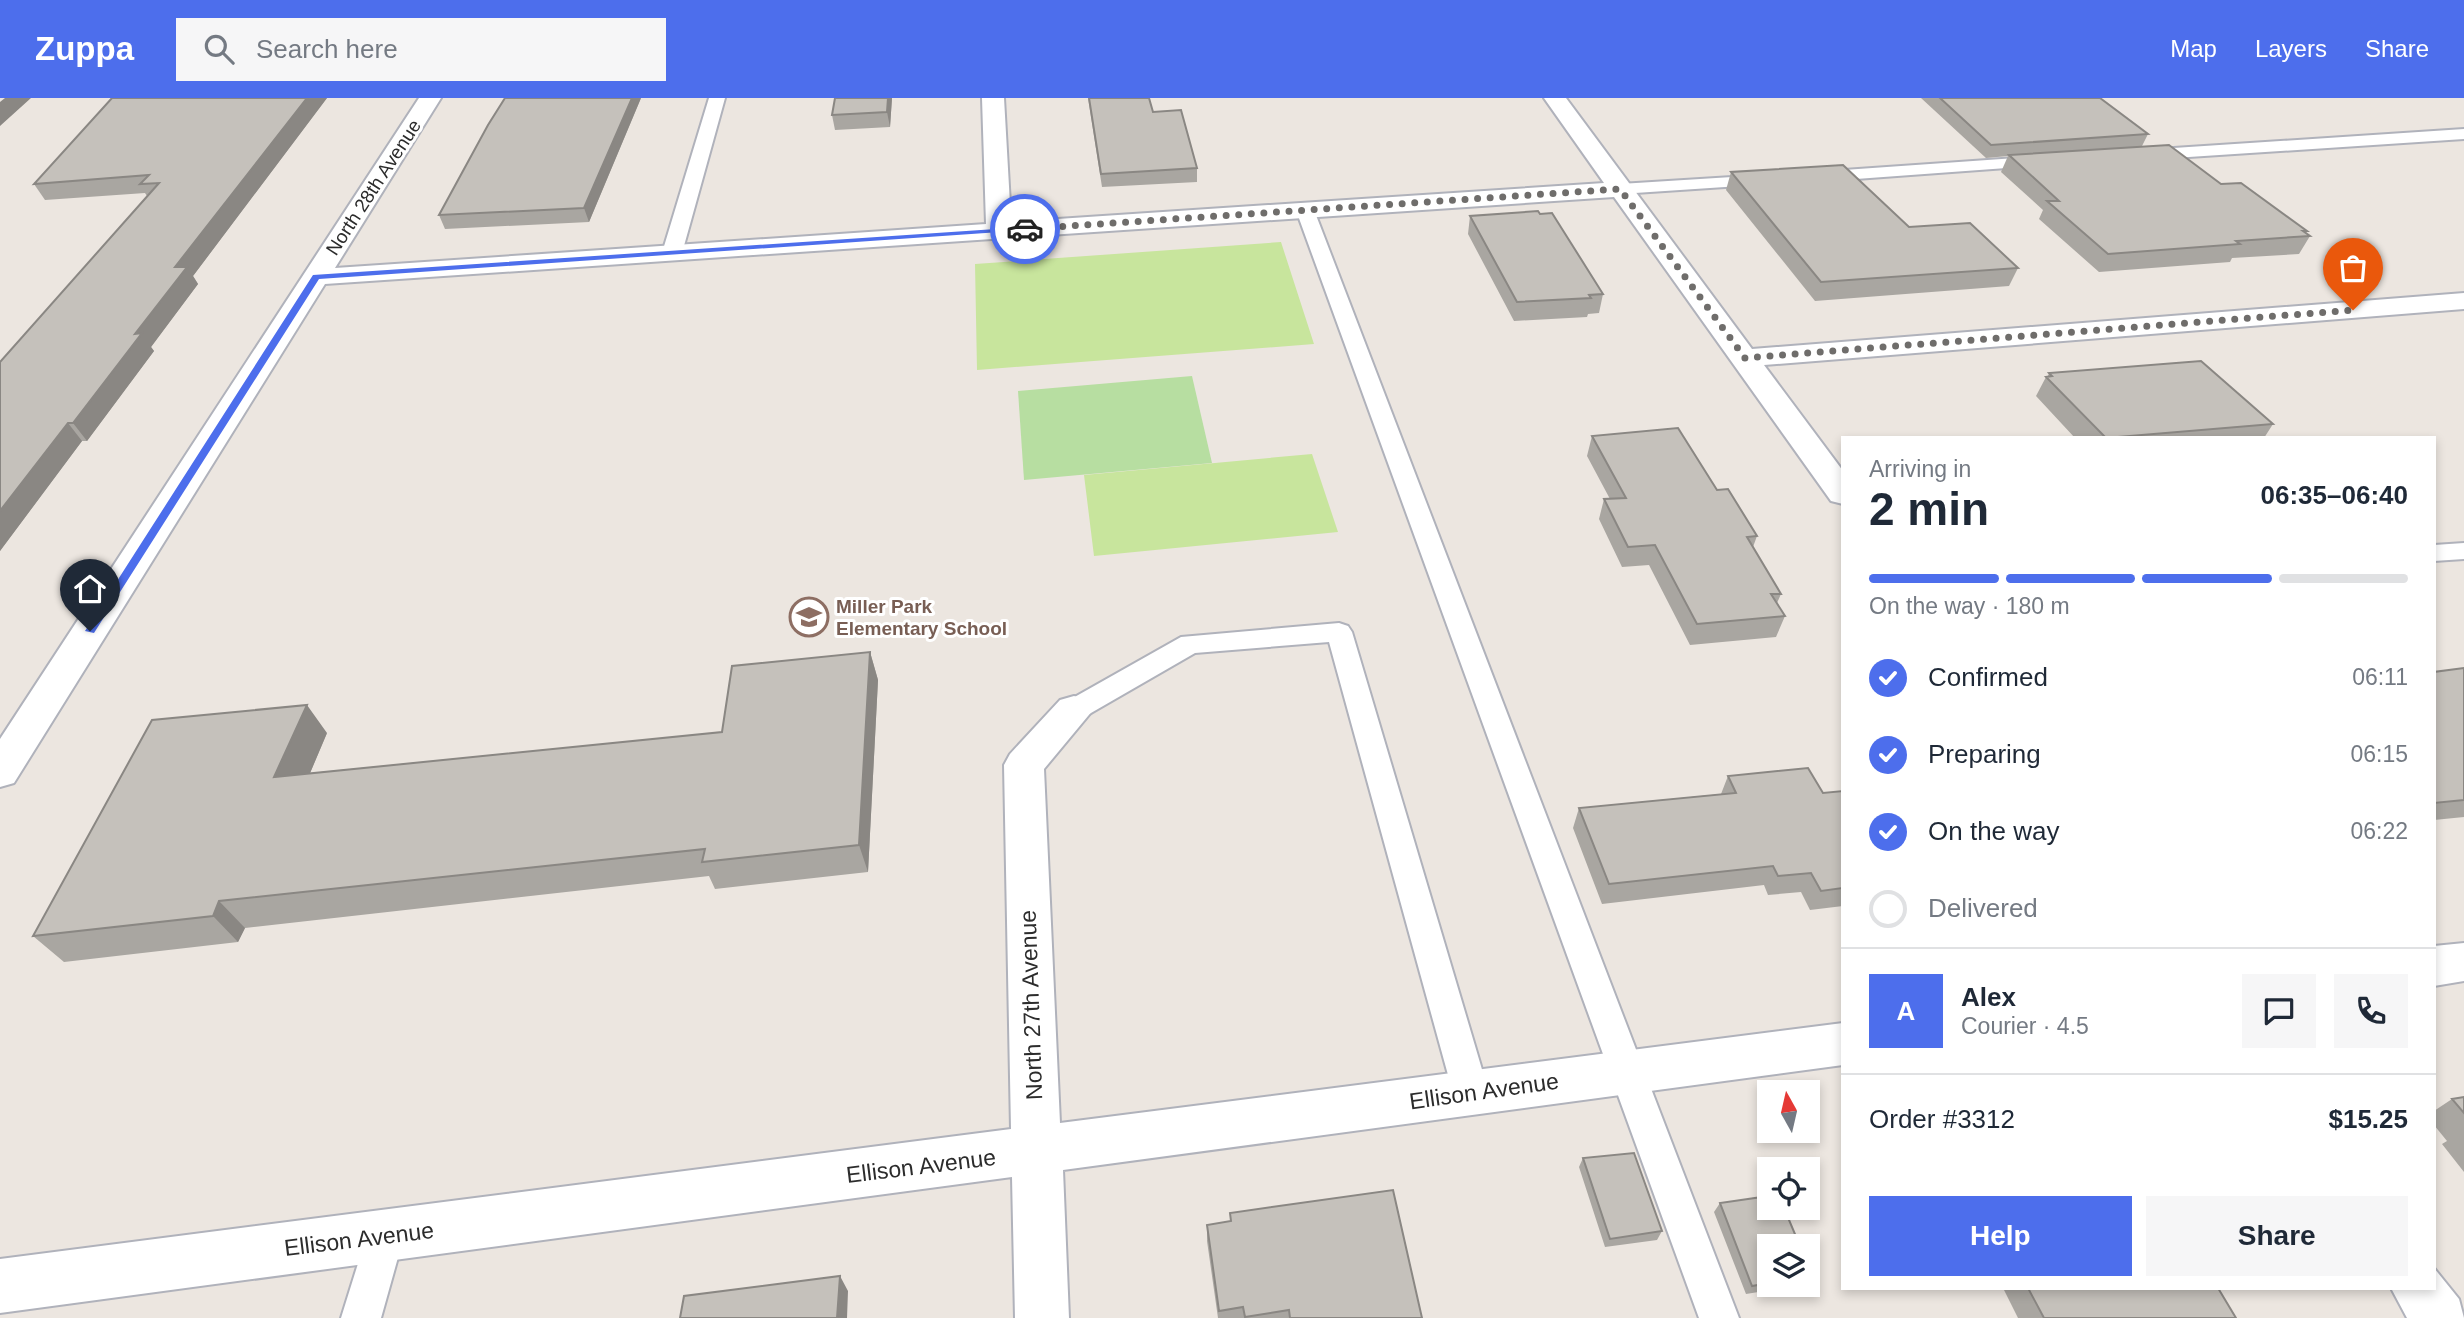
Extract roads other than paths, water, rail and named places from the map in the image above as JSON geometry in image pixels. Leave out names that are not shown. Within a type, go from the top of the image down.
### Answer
[{"type":"street","name":"North 28th Avenue","points":[[0,772],[430,98]]},
{"type":"street","points":[[993,98],[999,231]]},
{"type":"street","points":[[1555,98],[1841,491]]},
{"type":"street","points":[[316,277],[1620,189]]},
{"type":"street","points":[[1745,358],[2464,301]]},
{"type":"street","name":"North 27th Avenue","points":[[1042,1318],[1024,765],[1074,710]]},
{"type":"street","points":[[2436,966],[2464,962]]},
{"type":"street","name":"Ellison Avenue","points":[[0,1286],[1841,1044]]},
{"type":"street","points":[[2419,1290],[2440,1318]]},
{"type":"lane","points":[[672,253],[717,98]]},
{"type":"lane","points":[[2132,156],[2464,134]]},
{"type":"lane","points":[[1620,189],[2063,160]]},
{"type":"lane","points":[[1305,210],[1719,1318]]},
{"type":"lane","points":[[2436,554],[2464,551]]},
{"type":"lane","points":[[1074,710],[1190,644],[1339,632],[1471,1093]]},
{"type":"lane","points":[[361,1318],[385,1236]]},
{"type":"place","name":"Miller Park Elementary School","points":[[809,617]]}]
